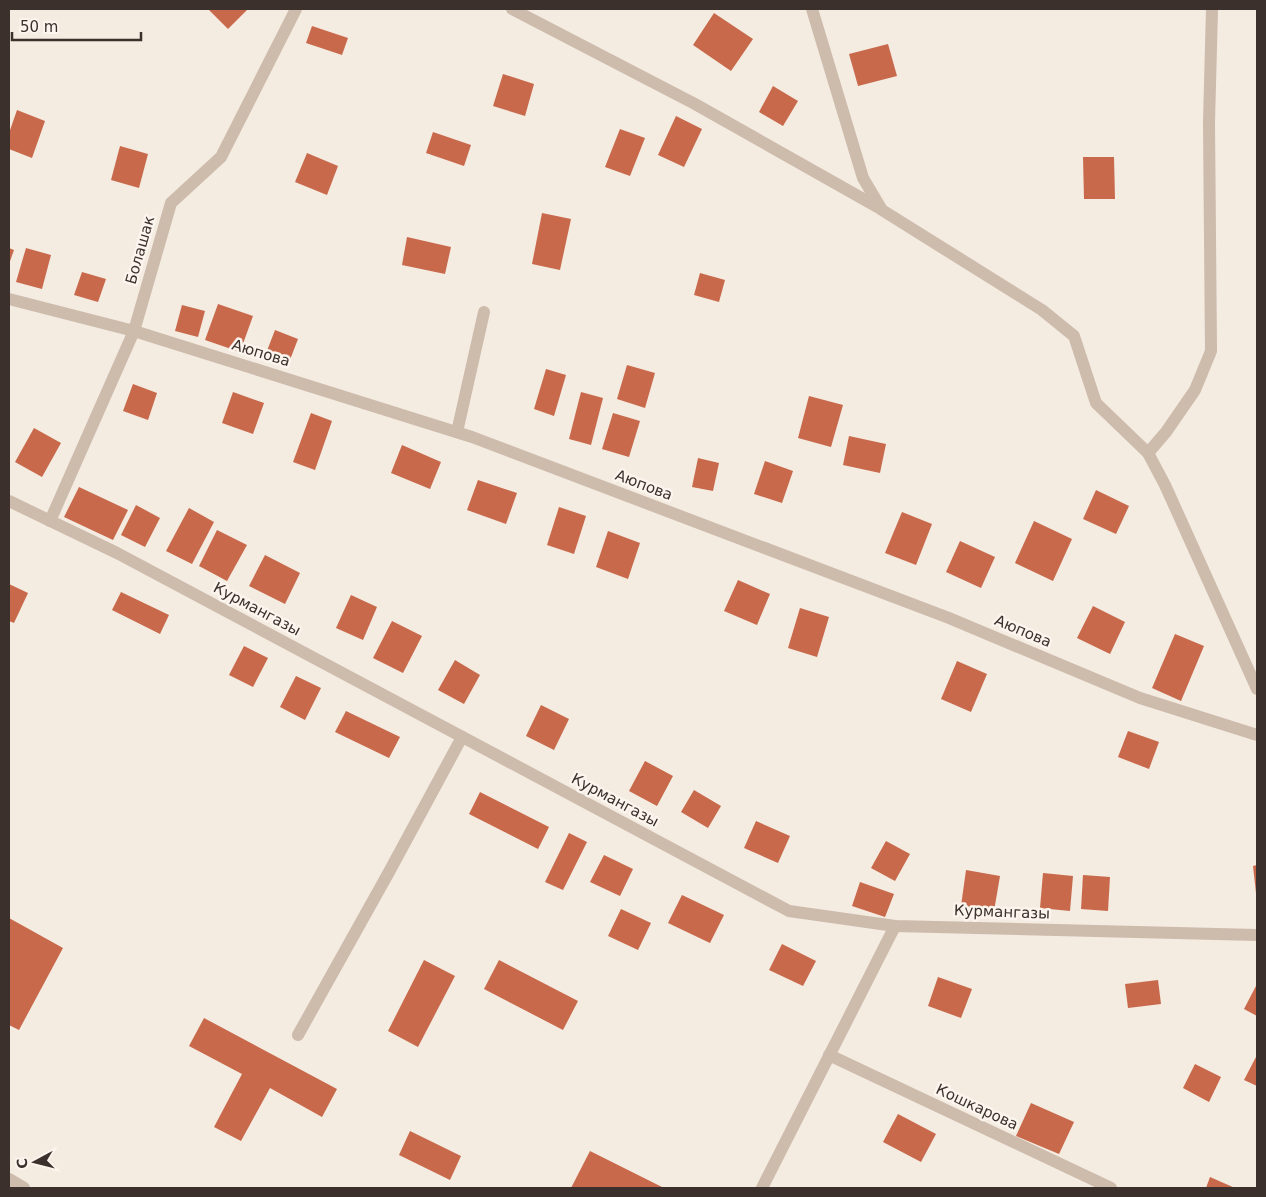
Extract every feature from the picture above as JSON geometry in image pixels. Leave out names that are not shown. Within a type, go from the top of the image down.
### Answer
[{"type":"street","name":"Болашак","points":[[50,521],[134,331],[171,203],[221,157],[296,9]]},
{"type":"street","points":[[512,9],[695,104],[882,210],[1042,310],[1074,336],[1096,403],[1148,453],[1165,485],[1257,689]]},
{"type":"street","points":[[812,9],[863,178],[882,210]]},
{"type":"street","points":[[1148,453],[1166,432],[1195,390],[1211,351],[1208,122],[1212,9]]},
{"type":"street","name":"Аюпова","points":[[9,299],[134,331],[457,432],[949,618],[1140,698],[1257,735]]},
{"type":"street","points":[[457,432],[484,312]]},
{"type":"street","name":"Курмангазы","points":[[11,506],[50,521],[117,553],[789,911],[895,926],[1257,935]]},
{"type":"street","points":[[298,1035],[462,737]]},
{"type":"street","points":[[762,1188],[895,926]]},
{"type":"street","name":"Кошкарова","points":[[829,1055],[1111,1188]]},
{"type":"street","points":[[9,1179],[24,1188]]},
{"type":"building","points":[[208,9],[248,9],[228,29]]},
{"type":"building","points":[[714,13],[753,39],[731,71],[693,45]]},
{"type":"building","points":[[312,26],[348,38],[342,55],[306,43]]},
{"type":"building","points":[[888,44],[897,76],[858,86],[849,54]]},
{"type":"building","points":[[503,74],[534,84],[525,116],[493,106]]},
{"type":"building","points":[[773,86],[798,101],[783,126],[759,112]]},
{"type":"building","points":[[17,110],[45,121],[32,158],[9,149],[9,133]]},
{"type":"building","points":[[676,116],[702,129],[684,167],[658,155]]},
{"type":"building","points":[[620,129],[645,138],[630,176],[605,167]]},
{"type":"building","points":[[433,132],[471,145],[464,166],[426,153]]},
{"type":"building","points":[[120,146],[148,154],[139,188],[111,180]]},
{"type":"building","points":[[307,153],[338,166],[327,195],[295,182]]},
{"type":"building","points":[[1083,157],[1114,157],[1115,199],[1084,199]]},
{"type":"building","points":[[542,213],[571,219],[560,270],[532,264]]},
{"type":"building","points":[[407,237],[451,247],[445,274],[402,265]]},
{"type":"building","points":[[9,248],[14,250],[9,264]]},
{"type":"building","points":[[26,248],[51,255],[42,289],[16,282]]},
{"type":"building","points":[[82,272],[106,279],[98,302],[74,295]]},
{"type":"building","points":[[700,273],[725,280],[719,302],[694,295]]},
{"type":"building","points":[[218,304],[253,316],[240,352],[205,340]]},
{"type":"building","points":[[182,305],[205,311],[198,337],[175,331]]},
{"type":"building","points":[[275,330],[298,339],[288,365],[265,356]]},
{"type":"building","points":[[627,365],[655,373],[645,408],[617,399]]},
{"type":"building","points":[[546,369],[566,375],[554,416],[534,409]]},
{"type":"building","points":[[133,384],[157,393],[148,420],[123,411]]},
{"type":"building","points":[[233,392],[264,403],[253,434],[222,423]]},
{"type":"building","points":[[581,392],[603,398],[591,445],[569,439]]},
{"type":"building","points":[[809,396],[843,405],[831,447],[798,438]]},
{"type":"building","points":[[311,413],[332,421],[315,470],[293,462]]},
{"type":"building","points":[[613,413],[640,421],[629,457],[602,449]]},
{"type":"building","points":[[34,428],[61,443],[42,477],[15,462]]},
{"type":"building","points":[[849,436],[886,444],[880,473],[843,465]]},
{"type":"building","points":[[402,445],[441,462],[430,489],[391,473]]},
{"type":"building","points":[[698,458],[719,463],[713,491],[692,487]]},
{"type":"building","points":[[765,461],[793,471],[782,503],[754,494]]},
{"type":"building","points":[[478,480],[517,493],[506,524],[467,510]]},
{"type":"building","points":[[79,487],[128,510],[113,540],[64,517]]},
{"type":"building","points":[[1096,490],[1129,506],[1116,534],[1083,519]]},
{"type":"building","points":[[136,505],[160,518],[145,547],[121,535]]},
{"type":"building","points":[[559,507],[586,516],[574,554],[547,545]]},
{"type":"building","points":[[189,508],[214,522],[192,564],[166,551]]},
{"type":"building","points":[[902,512],[932,524],[916,565],[885,553]]},
{"type":"building","points":[[1034,521],[1072,539],[1053,581],[1015,563]]},
{"type":"building","points":[[217,530],[247,545],[227,581],[199,566]]},
{"type":"building","points":[[608,531],[640,543],[628,579],[596,567]]},
{"type":"building","points":[[960,541],[995,557],[981,588],[946,572]]},
{"type":"building","points":[[265,555],[300,573],[285,604],[249,586]]},
{"type":"building","points":[[738,580],[770,594],[757,625],[724,611]]},
{"type":"building","points":[[9,584],[28,593],[14,623],[9,621]]},
{"type":"building","points":[[121,592],[169,615],[160,634],[112,610]]},
{"type":"building","points":[[351,595],[377,607],[363,640],[336,628]]},
{"type":"building","points":[[1093,606],[1125,622],[1110,654],[1077,638]]},
{"type":"building","points":[[800,608],[829,617],[817,657],[788,648]]},
{"type":"building","points":[[392,621],[422,636],[403,673],[373,658]]},
{"type":"building","points":[[1175,634],[1204,646],[1181,701],[1152,688]]},
{"type":"building","points":[[244,646],[268,658],[253,687],[229,675]]},
{"type":"building","points":[[455,660],[480,675],[464,704],[438,690]]},
{"type":"building","points":[[957,661],[987,674],[971,712],[941,699]]},
{"type":"building","points":[[296,676],[321,688],[305,720],[280,707]]},
{"type":"building","points":[[541,705],[569,719],[554,750],[526,736]]},
{"type":"building","points":[[346,711],[400,737],[389,758],[335,732]]},
{"type":"building","points":[[1128,731],[1159,742],[1149,769],[1118,757]]},
{"type":"building","points":[[645,761],[673,776],[657,806],[629,791]]},
{"type":"building","points":[[694,790],[721,806],[708,828],[681,812]]},
{"type":"building","points":[[480,792],[549,827],[538,849],[469,814]]},
{"type":"building","points":[[756,821],[790,836],[778,863],[744,848]]},
{"type":"building","points":[[569,833],[587,842],[563,890],[545,882]]},
{"type":"building","points":[[886,841],[910,854],[895,881],[871,868]]},
{"type":"building","points":[[604,855],[633,869],[620,896],[590,882]]},
{"type":"building","points":[[1257,865],[1257,893],[1256,893],[1253,866]]},
{"type":"building","points":[[966,870],[1000,876],[994,911],[961,906]]},
{"type":"building","points":[[1043,873],[1073,876],[1070,911],[1040,908]]},
{"type":"building","points":[[1083,875],[1110,877],[1108,911],[1081,909]]},
{"type":"building","points":[[860,882],[894,894],[885,917],[852,906]]},
{"type":"building","points":[[682,895],[724,915],[710,943],[668,923]]},
{"type":"building","points":[[621,909],[651,923],[638,950],[608,936]]},
{"type":"building","points":[[9,918],[63,948],[19,1030],[9,1025]]},
{"type":"building","points":[[782,944],[816,961],[803,986],[769,970]]},
{"type":"building","points":[[424,960],[455,976],[418,1047],[388,1031]]},
{"type":"building","points":[[499,960],[578,1001],[563,1030],[484,989]]},
{"type":"building","points":[[938,977],[972,989],[961,1018],[928,1006]]},
{"type":"building","points":[[1158,980],[1161,1004],[1128,1008],[1125,984]]},
{"type":"building","points":[[1257,984],[1257,1016],[1244,1009]]},
{"type":"building","points":[[204,1018],[337,1089],[322,1117],[270,1088],[241,1141],[214,1127],[242,1074],[189,1046]]},
{"type":"building","points":[[1257,1055],[1257,1086],[1244,1080]]},
{"type":"building","points":[[1195,1064],[1221,1077],[1209,1102],[1183,1088]]},
{"type":"building","points":[[1031,1103],[1074,1122],[1059,1154],[1016,1136]]},
{"type":"building","points":[[898,1114],[936,1134],[921,1162],[883,1142]]},
{"type":"building","points":[[410,1131],[461,1156],[450,1180],[399,1155]]},
{"type":"building","points":[[590,1151],[664,1188],[571,1188]]},
{"type":"building","points":[[1210,1177],[1235,1188],[1206,1188]]}]
